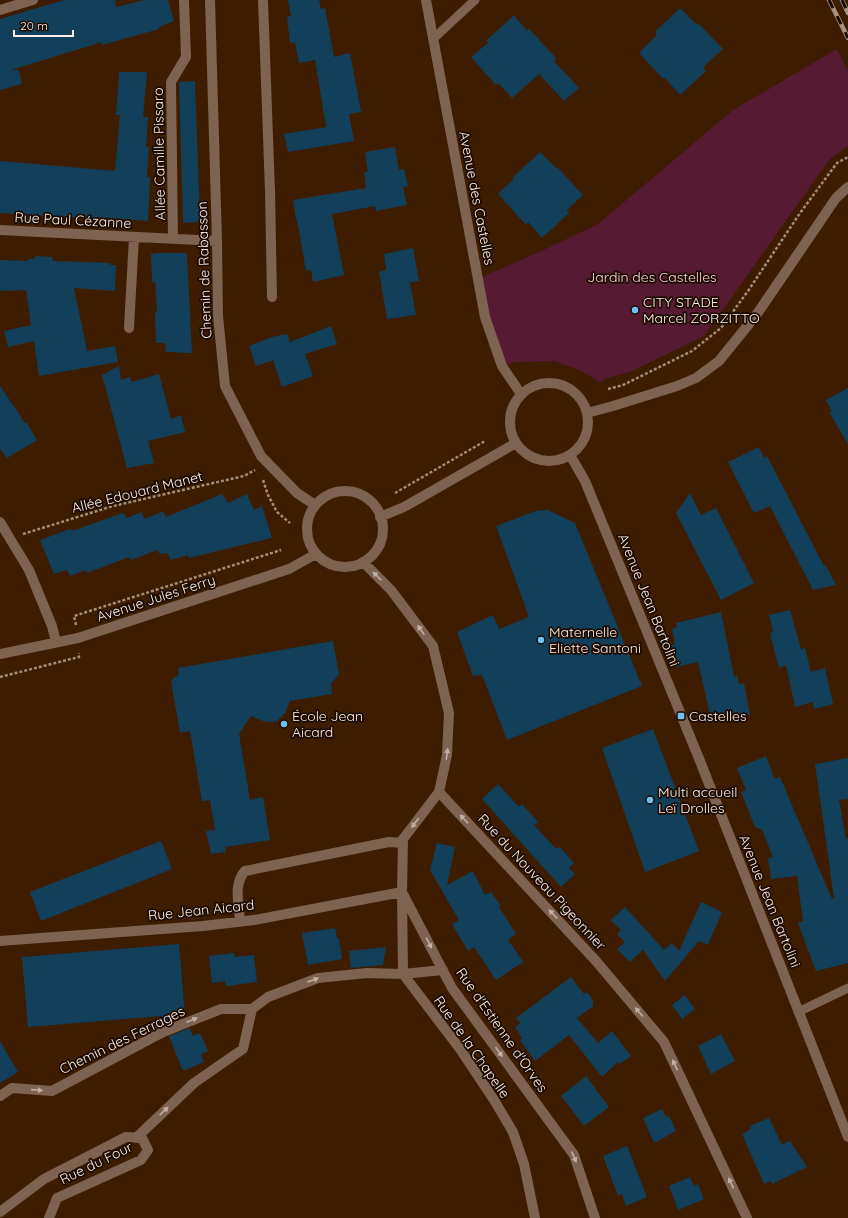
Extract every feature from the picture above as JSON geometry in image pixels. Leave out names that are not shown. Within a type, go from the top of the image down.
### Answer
[{"type":"street","points":[[0,10],[33,0]]},
{"type":"street","name":"Allée Camille Pissaro","points":[[173,239],[171,82],[186,57],[184,0]]},
{"type":"street","name":"Chemin de Rabasson","points":[[210,0],[218,316],[225,386],[265,465],[297,493],[315,506]]},
{"type":"street","points":[[263,0],[270,191],[272,297]]},
{"type":"street","name":"Avenue des Castelles","points":[[426,0],[485,317],[502,366],[521,394]]},
{"type":"street","points":[[587,413],[677,386],[696,378],[719,361],[757,314],[836,198],[848,186]]},
{"type":"street","name":"Rue Paul Cézanne","points":[[0,230],[217,241]]},
{"type":"street","points":[[129,328],[134,237]]},
{"type":"street","points":[[539,384],[560,384],[569,388],[578,395],[584,403],[587,413],[588,422],[585,437],[577,449],[570,455],[550,461],[529,456],[521,449],[516,443],[510,421],[516,402],[521,394],[539,384]]},
{"type":"street","points":[[380,517],[404,507],[516,443]]},
{"type":"street","name":"Avenue Jean Bartolini","points":[[570,455],[585,481],[700,761],[848,1137]]},
{"type":"street","points":[[344,491],[354,493],[364,497],[373,504],[380,517],[382,536],[378,547],[372,556],[363,562],[353,566],[333,566],[323,561],[310,546],[307,525],[315,506],[323,498],[344,491]]},
{"type":"street","points":[[0,522],[29,570],[52,626],[56,642]]},
{"type":"street","name":"Avenue Jules Ferry","points":[[0,654],[78,638],[289,569],[316,554]]},
{"type":"street","points":[[363,562],[391,590],[433,646],[449,713],[447,755],[438,792]]},
{"type":"street","name":"Rue d'Estienne d'Orves","points":[[438,792],[403,839],[402,892],[452,988],[574,1155],[595,1218]]},
{"type":"street","name":"Rue du Nouveau Pigeonnier","points":[[438,792],[596,960],[664,1042],[748,1218]]},
{"type":"street","points":[[240,922],[237,890],[240,876],[245,870],[389,842],[403,843]]},
{"type":"street","points":[[402,892],[403,974]]},
{"type":"street","name":"Rue Jean Aicard","points":[[0,941],[240,922],[402,892]]},
{"type":"street","points":[[0,1212],[44,1179],[126,1137],[136,1138],[194,1083],[243,1049],[252,1008],[268,997],[318,978],[367,973],[403,974],[443,970]]},
{"type":"street","name":"Rue de la Chapelle","points":[[403,974],[460,1048],[513,1132],[524,1164],[535,1218]]},
{"type":"street","name":"Chemin des Ferrages","points":[[0,1096],[12,1088],[52,1091],[163,1032],[221,1009],[252,1008]]},
{"type":"street","name":"Rue du Four","points":[[49,1218],[57,1198],[141,1160],[148,1150],[142,1138],[136,1138]]},
{"type":"lane","points":[[433,38],[475,0]]},
{"type":"lane","points":[[798,1012],[848,988]]},
{"type":"path","points":[[608,390],[623,385],[692,351],[721,328],[748,291],[800,212],[837,164],[848,157]]},
{"type":"path","points":[[395,492],[485,441]]},
{"type":"path","points":[[265,465],[261,475],[268,495],[277,512],[290,523]]},
{"type":"path","name":"Allée Edouard Manet","points":[[9,538],[113,506],[244,476],[265,465]]},
{"type":"path","points":[[74,616],[281,550]]},
{"type":"path","points":[[0,677],[79,657],[79,648]]},
{"type":"green space","name":"Jardin des Castelles","points":[[837,49],[848,71],[848,146],[830,159],[704,336],[630,372],[607,378],[600,382],[579,370],[554,361],[516,362],[502,366],[478,279],[598,224],[733,110]]},
{"type":"building","points":[[64,0],[115,0],[116,7],[144,0],[168,0],[174,21],[159,27],[159,29],[102,45],[102,42],[11,70],[19,70],[22,84],[0,90],[0,19]]},
{"type":"building","points":[[288,0],[319,0],[321,9],[325,8],[334,57],[350,53],[361,112],[349,114],[354,141],[288,152],[284,134],[326,127],[315,60],[299,63],[295,42],[290,43],[287,17],[291,16]]},
{"type":"building","points":[[680,8],[697,25],[698,23],[723,49],[703,67],[706,71],[680,95],[639,53],[657,35],[655,32]]},
{"type":"building","points":[[514,15],[527,31],[529,29],[556,58],[554,61],[579,88],[564,101],[539,74],[512,98],[498,83],[496,85],[471,57],[488,43],[486,41]]},
{"type":"building","points":[[119,72],[147,72],[143,117],[148,117],[146,147],[149,147],[147,177],[150,177],[148,221],[99,217],[99,219],[0,213],[0,161],[115,171],[120,115],[116,115]]},
{"type":"building","points":[[195,81],[200,222],[183,223],[179,82]]},
{"type":"building","points":[[395,147],[399,170],[404,169],[408,186],[403,187],[407,205],[376,211],[375,206],[332,214],[344,275],[313,282],[311,270],[306,271],[293,200],[366,188],[364,172],[368,172],[365,152]]},
{"type":"building","points":[[540,152],[556,168],[557,167],[583,195],[567,210],[569,213],[542,238],[528,222],[526,225],[498,194],[514,179],[512,178]]},
{"type":"building","points":[[413,248],[419,281],[410,282],[416,315],[387,319],[379,272],[386,270],[384,254]]},
{"type":"building","points":[[187,253],[192,353],[166,352],[165,343],[156,343],[155,312],[157,312],[155,282],[152,282],[151,254]]},
{"type":"building","points":[[35,256],[52,257],[53,261],[110,263],[110,265],[116,265],[115,291],[74,288],[87,351],[115,346],[118,362],[39,376],[34,341],[8,347],[4,331],[31,325],[26,290],[0,291],[0,260],[28,261],[28,259],[35,259]]},
{"type":"building","points":[[331,326],[337,344],[305,354],[313,376],[282,387],[273,360],[256,366],[249,346],[272,337],[287,334],[290,342]]},
{"type":"building","points":[[119,366],[121,380],[130,377],[132,382],[159,374],[171,419],[181,415],[185,432],[148,441],[154,463],[127,468],[102,375]]},
{"type":"building","points":[[0,386],[25,423],[27,423],[37,440],[7,458],[0,449]]},
{"type":"building","points":[[848,388],[848,444],[829,412],[832,411],[826,400]]},
{"type":"building","points":[[759,447],[764,458],[767,456],[824,566],[826,566],[836,585],[813,590],[770,506],[754,513],[728,462]]},
{"type":"building","points":[[690,493],[701,515],[716,508],[754,583],[721,600],[676,513]]},
{"type":"building","points":[[222,494],[228,503],[247,494],[254,510],[262,506],[272,538],[189,558],[188,555],[171,560],[167,553],[160,554],[157,550],[131,560],[129,557],[87,573],[86,570],[70,576],[67,570],[54,574],[40,540],[70,529],[72,531],[123,513],[127,518],[141,512],[145,519],[163,511],[166,517]]},
{"type":"building","points":[[548,510],[575,523],[642,686],[507,740],[482,675],[473,676],[457,632],[493,615],[499,629],[529,617],[496,526],[536,511]]},
{"type":"building","points":[[790,610],[801,649],[805,648],[811,672],[825,668],[833,704],[814,709],[813,702],[795,707],[786,665],[779,668],[770,634],[773,631],[769,615]]},
{"type":"building","points":[[721,612],[734,676],[737,676],[739,684],[744,683],[750,715],[712,723],[698,662],[675,667],[671,646],[675,644],[672,629],[677,627],[676,623]]},
{"type":"building","points":[[333,641],[339,674],[331,684],[332,694],[290,701],[285,713],[277,721],[263,721],[251,716],[239,734],[250,800],[263,797],[270,840],[225,847],[226,852],[211,854],[206,831],[215,830],[210,800],[202,801],[190,731],[180,733],[171,681],[179,674],[178,668]]},
{"type":"building","name":"Multi accueil Leï Drolles","points":[[653,729],[699,851],[645,872],[602,748]]},
{"type":"building","points":[[766,756],[775,779],[780,777],[832,899],[834,898],[815,764],[848,758],[848,799],[839,800],[846,839],[848,838],[848,963],[816,971],[798,923],[803,921],[797,876],[771,879],[768,858],[773,857],[762,830],[755,827],[741,792],[746,790],[737,768]]},
{"type":"building","points":[[498,784],[519,807],[522,804],[538,822],[534,825],[556,849],[560,847],[574,863],[569,868],[575,874],[561,887],[482,799]]},
{"type":"building","points":[[161,841],[172,869],[41,921],[30,892]]},
{"type":"building","points":[[437,843],[455,847],[447,885],[473,871],[485,895],[491,892],[501,906],[499,907],[516,934],[508,940],[523,962],[496,980],[474,947],[468,951],[452,924],[459,920],[430,870]]},
{"type":"building","points":[[701,902],[722,912],[708,945],[699,941],[665,981],[643,950],[630,962],[617,949],[625,942],[617,934],[621,930],[611,920],[625,907],[664,950],[672,943],[679,951]]},
{"type":"building","points":[[335,928],[337,938],[339,938],[342,959],[308,965],[302,933]]},
{"type":"building","points":[[179,944],[185,1016],[165,1024],[161,1016],[28,1027],[22,957]]},
{"type":"building","points":[[386,947],[383,965],[351,968],[349,951]]},
{"type":"building","points":[[234,953],[235,957],[254,955],[257,982],[226,986],[225,981],[212,983],[209,956]]},
{"type":"building","points":[[571,977],[584,994],[587,992],[593,1000],[593,1006],[577,1018],[598,1043],[612,1031],[631,1056],[620,1064],[618,1062],[602,1077],[569,1035],[535,1061],[520,1040],[522,1038],[515,1027],[520,1023],[516,1018]]},
{"type":"building","points":[[685,995],[695,1009],[682,1019],[672,1005]]},
{"type":"building","points":[[190,1028],[193,1036],[200,1033],[208,1051],[201,1054],[204,1062],[183,1071],[169,1036]]},
{"type":"building","points":[[721,1034],[735,1061],[711,1074],[698,1046]]},
{"type":"building","points":[[0,1041],[18,1072],[0,1083]]},
{"type":"building","points":[[586,1076],[609,1107],[584,1126],[561,1096]]},
{"type":"building","points":[[662,1109],[666,1117],[669,1116],[676,1131],[654,1143],[643,1118]]},
{"type":"building","points":[[769,1118],[782,1145],[790,1141],[807,1167],[772,1184],[771,1181],[764,1184],[742,1134],[751,1129],[750,1126]]},
{"type":"building","points":[[627,1146],[647,1197],[626,1206],[622,1194],[618,1196],[603,1156]]},
{"type":"building","points":[[690,1177],[694,1186],[698,1184],[704,1199],[678,1210],[669,1186]]},
{"type":"railway","points":[[829,0],[848,38]]},
{"type":"railway","points":[[842,0],[848,13]]},
{"type":"place","name":"CITY STADE Marcel ZORZITTO","points":[[635,310]]},
{"type":"place","name":"Maternelle Eliette Santoni","points":[[541,640]]},
{"type":"place","name":"Castelles","points":[[681,716]]},
{"type":"place","name":"École Jean Aicard","points":[[284,724]]},
{"type":"place","name":"Multi accueil Leï Drolles","points":[[650,800]]}]
